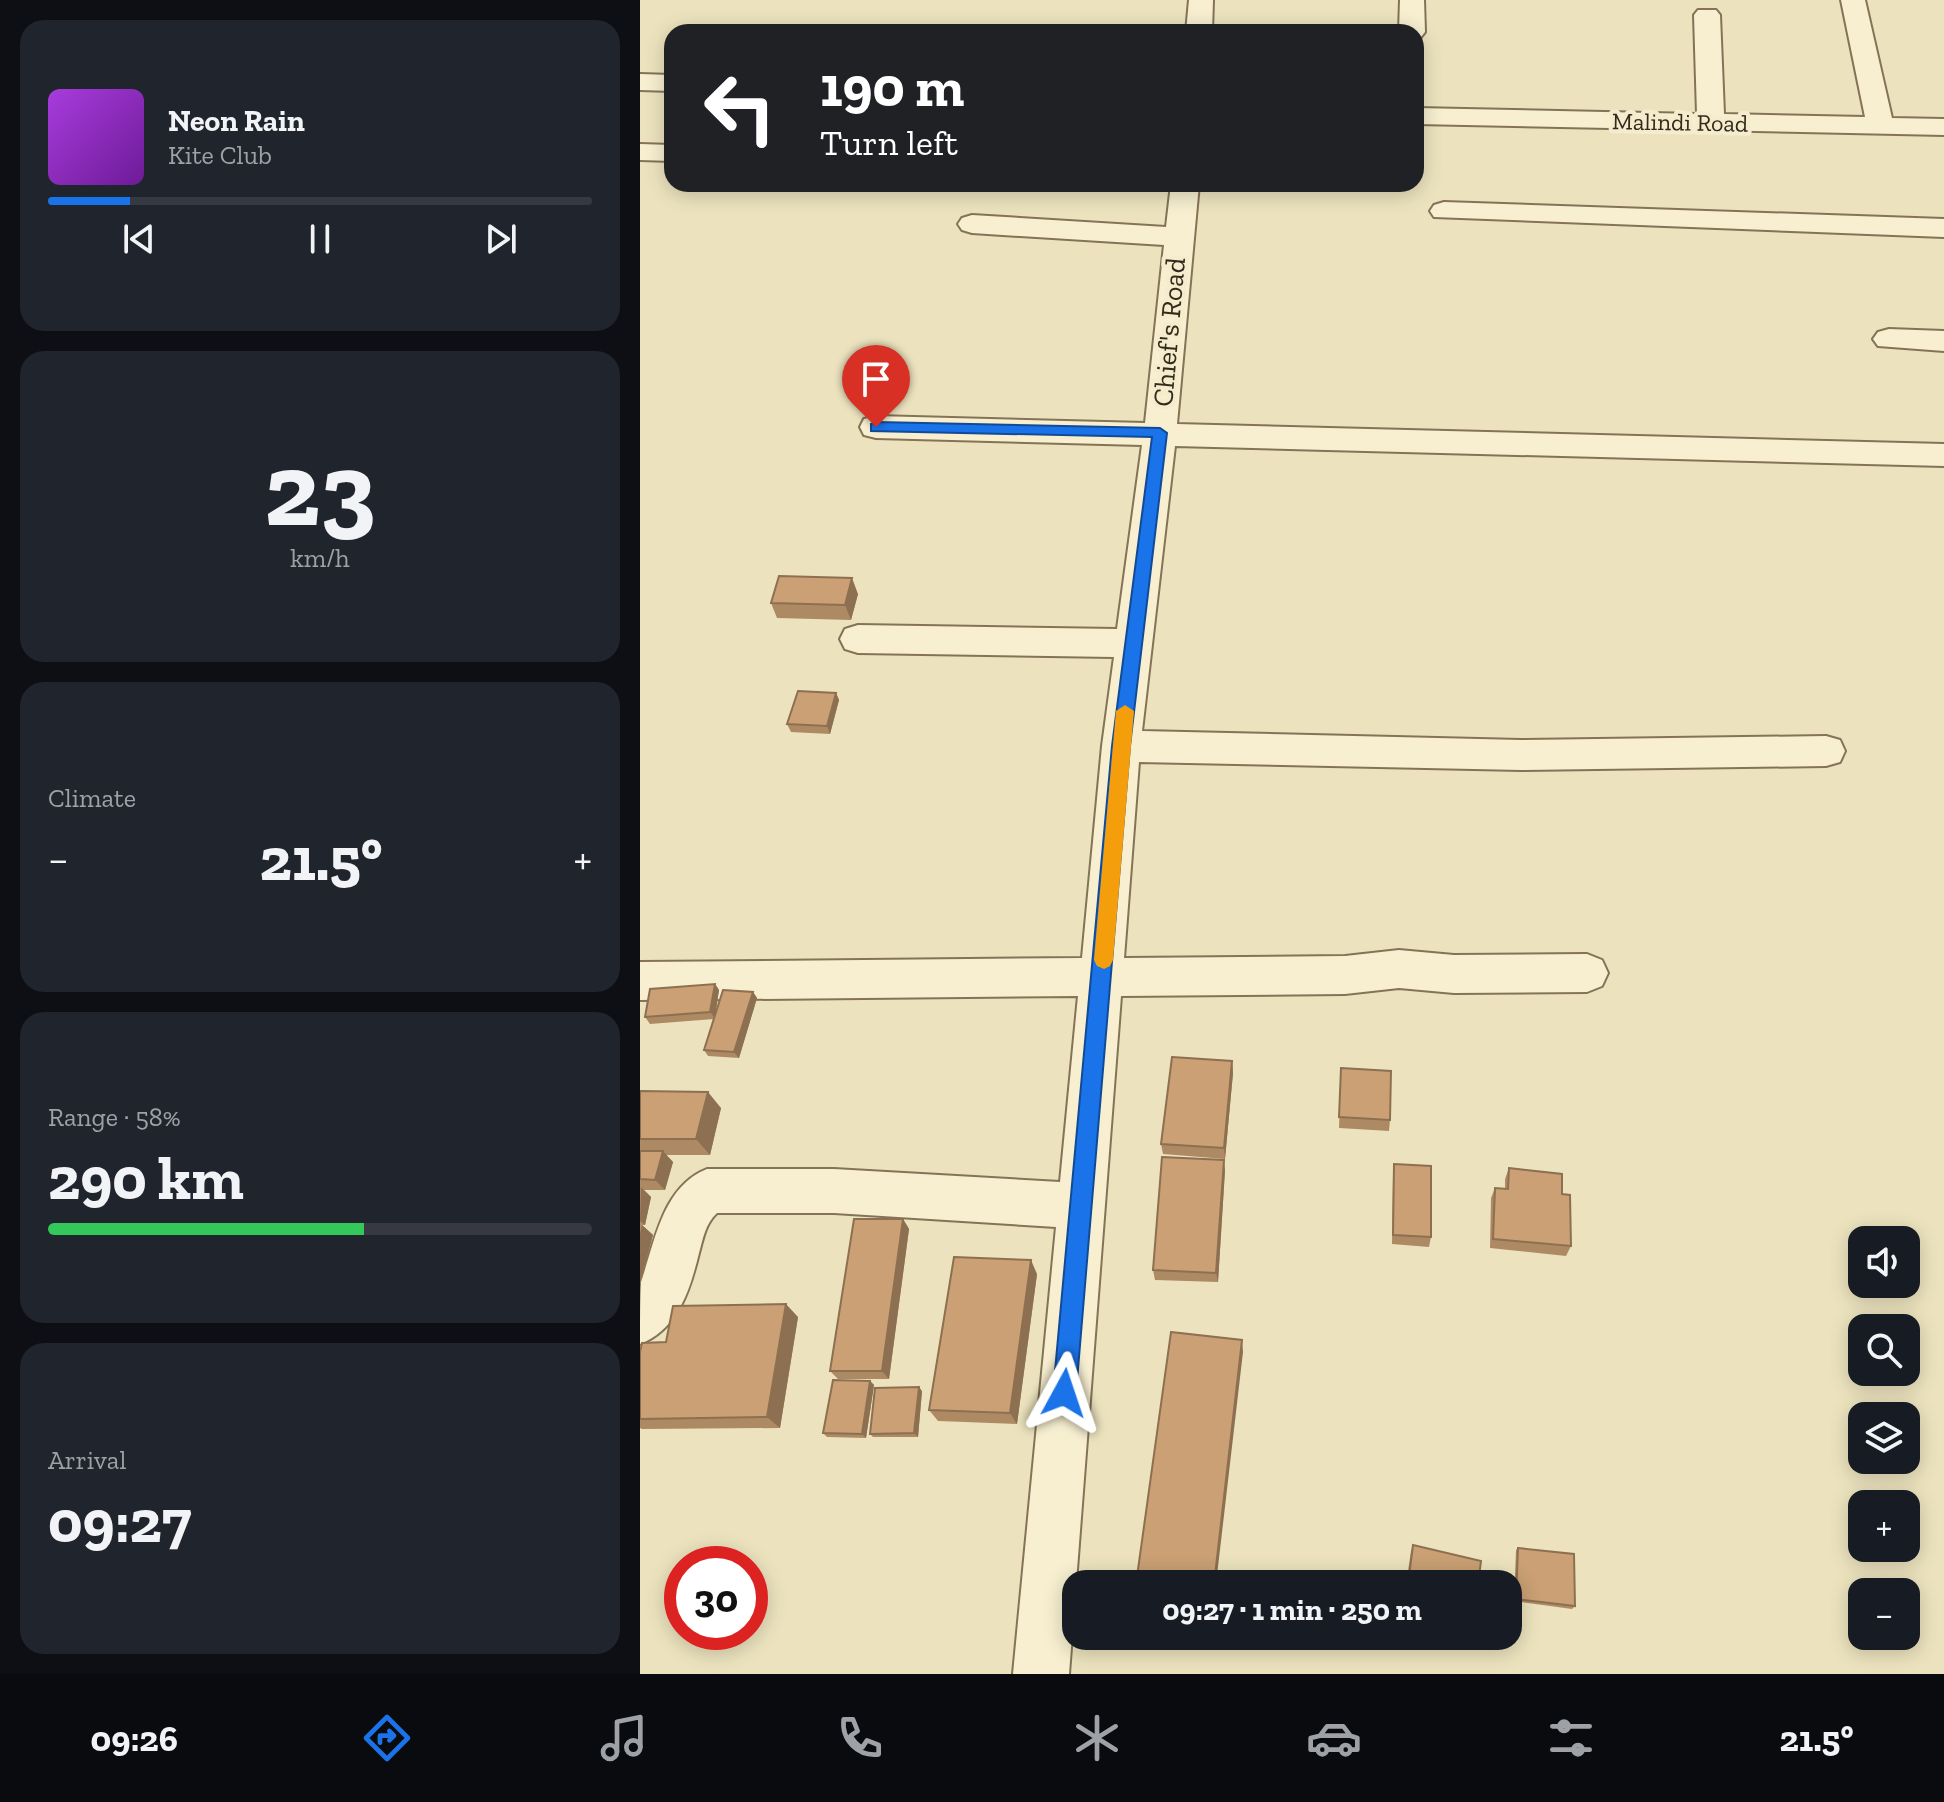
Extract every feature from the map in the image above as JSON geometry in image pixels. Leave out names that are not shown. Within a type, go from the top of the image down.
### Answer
[{"type":"street","points":[[1200,24],[1201,0]]},
{"type":"street","points":[[1412,0],[1412,24]]},
{"type":"street","points":[[1853,0],[1880,126]]},
{"type":"street","points":[[1707,15],[1711,122]]},
{"type":"street","points":[[640,82],[664,83]]},
{"type":"street","name":"Malindi Road","points":[[1424,116],[1944,127]]},
{"type":"street","points":[[641,152],[664,153]]},
{"type":"street","name":"Chief's Road","points":[[1041,1674],[1121,746],[1160,433],[1184,192]]},
{"type":"street","points":[[1444,211],[1944,228]]},
{"type":"street","points":[[972,224],[1178,237]]},
{"type":"street","points":[[1889,339],[1944,341]]},
{"type":"street","points":[[876,427],[1944,455]]},
{"type":"street","points":[[858,639],[1133,643]]},
{"type":"street","points":[[1121,746],[1521,755],[1826,751]]},
{"type":"street","points":[[640,981],[1345,975],[1399,969],[1454,974],[1587,973]]},
{"type":"street","points":[[640,1320],[656,1308],[669,1284],[692,1204],[707,1191],[834,1191],[1080,1206]]},
{"type":"building","points":[[779,576],[852,578],[845,605],[771,603]]},
{"type":"building","points":[[798,691],[836,693],[827,726],[787,724]]},
{"type":"building","points":[[715,984],[710,1012],[645,1017],[650,989]]},
{"type":"building","points":[[723,990],[753,992],[734,1052],[704,1050]]},
{"type":"building","points":[[1172,1057],[1232,1061],[1224,1148],[1161,1144]]},
{"type":"building","points":[[1341,1068],[1391,1071],[1390,1120],[1339,1117]]},
{"type":"building","points":[[640,1091],[708,1092],[696,1139],[640,1139]]},
{"type":"building","points":[[640,1151],[663,1151],[655,1180],[640,1179]]},
{"type":"building","points":[[1162,1157],[1224,1160],[1216,1273],[1153,1270]]},
{"type":"building","points":[[1394,1164],[1431,1166],[1431,1237],[1393,1235]]},
{"type":"building","points":[[1509,1168],[1562,1174],[1562,1194],[1570,1195],[1571,1246],[1493,1239],[1495,1188],[1508,1189]]},
{"type":"building","points":[[854,1219],[903,1219],[882,1371],[830,1371]]},
{"type":"building","points":[[954,1257],[1031,1260],[1010,1413],[929,1410]]},
{"type":"building","points":[[786,1304],[767,1417],[640,1419],[642,1343],[666,1342],[673,1306]]},
{"type":"building","points":[[1171,1332],[1242,1340],[1216,1570],[1138,1570]]},
{"type":"building","points":[[833,1380],[870,1381],[862,1434],[823,1433]]},
{"type":"building","points":[[919,1387],[914,1433],[870,1434],[875,1388]]},
{"type":"building","points":[[1413,1545],[1481,1561],[1480,1570],[1410,1570]]},
{"type":"building","points":[[1518,1548],[1574,1554],[1575,1606],[1522,1600],[1522,1570],[1517,1570]]},
{"type":"slow traffic","points":[[1104,960],[1125,711]]},
{"type":"route","points":[[876,427],[1160,433],[1121,746],[1064,1393]]}]
